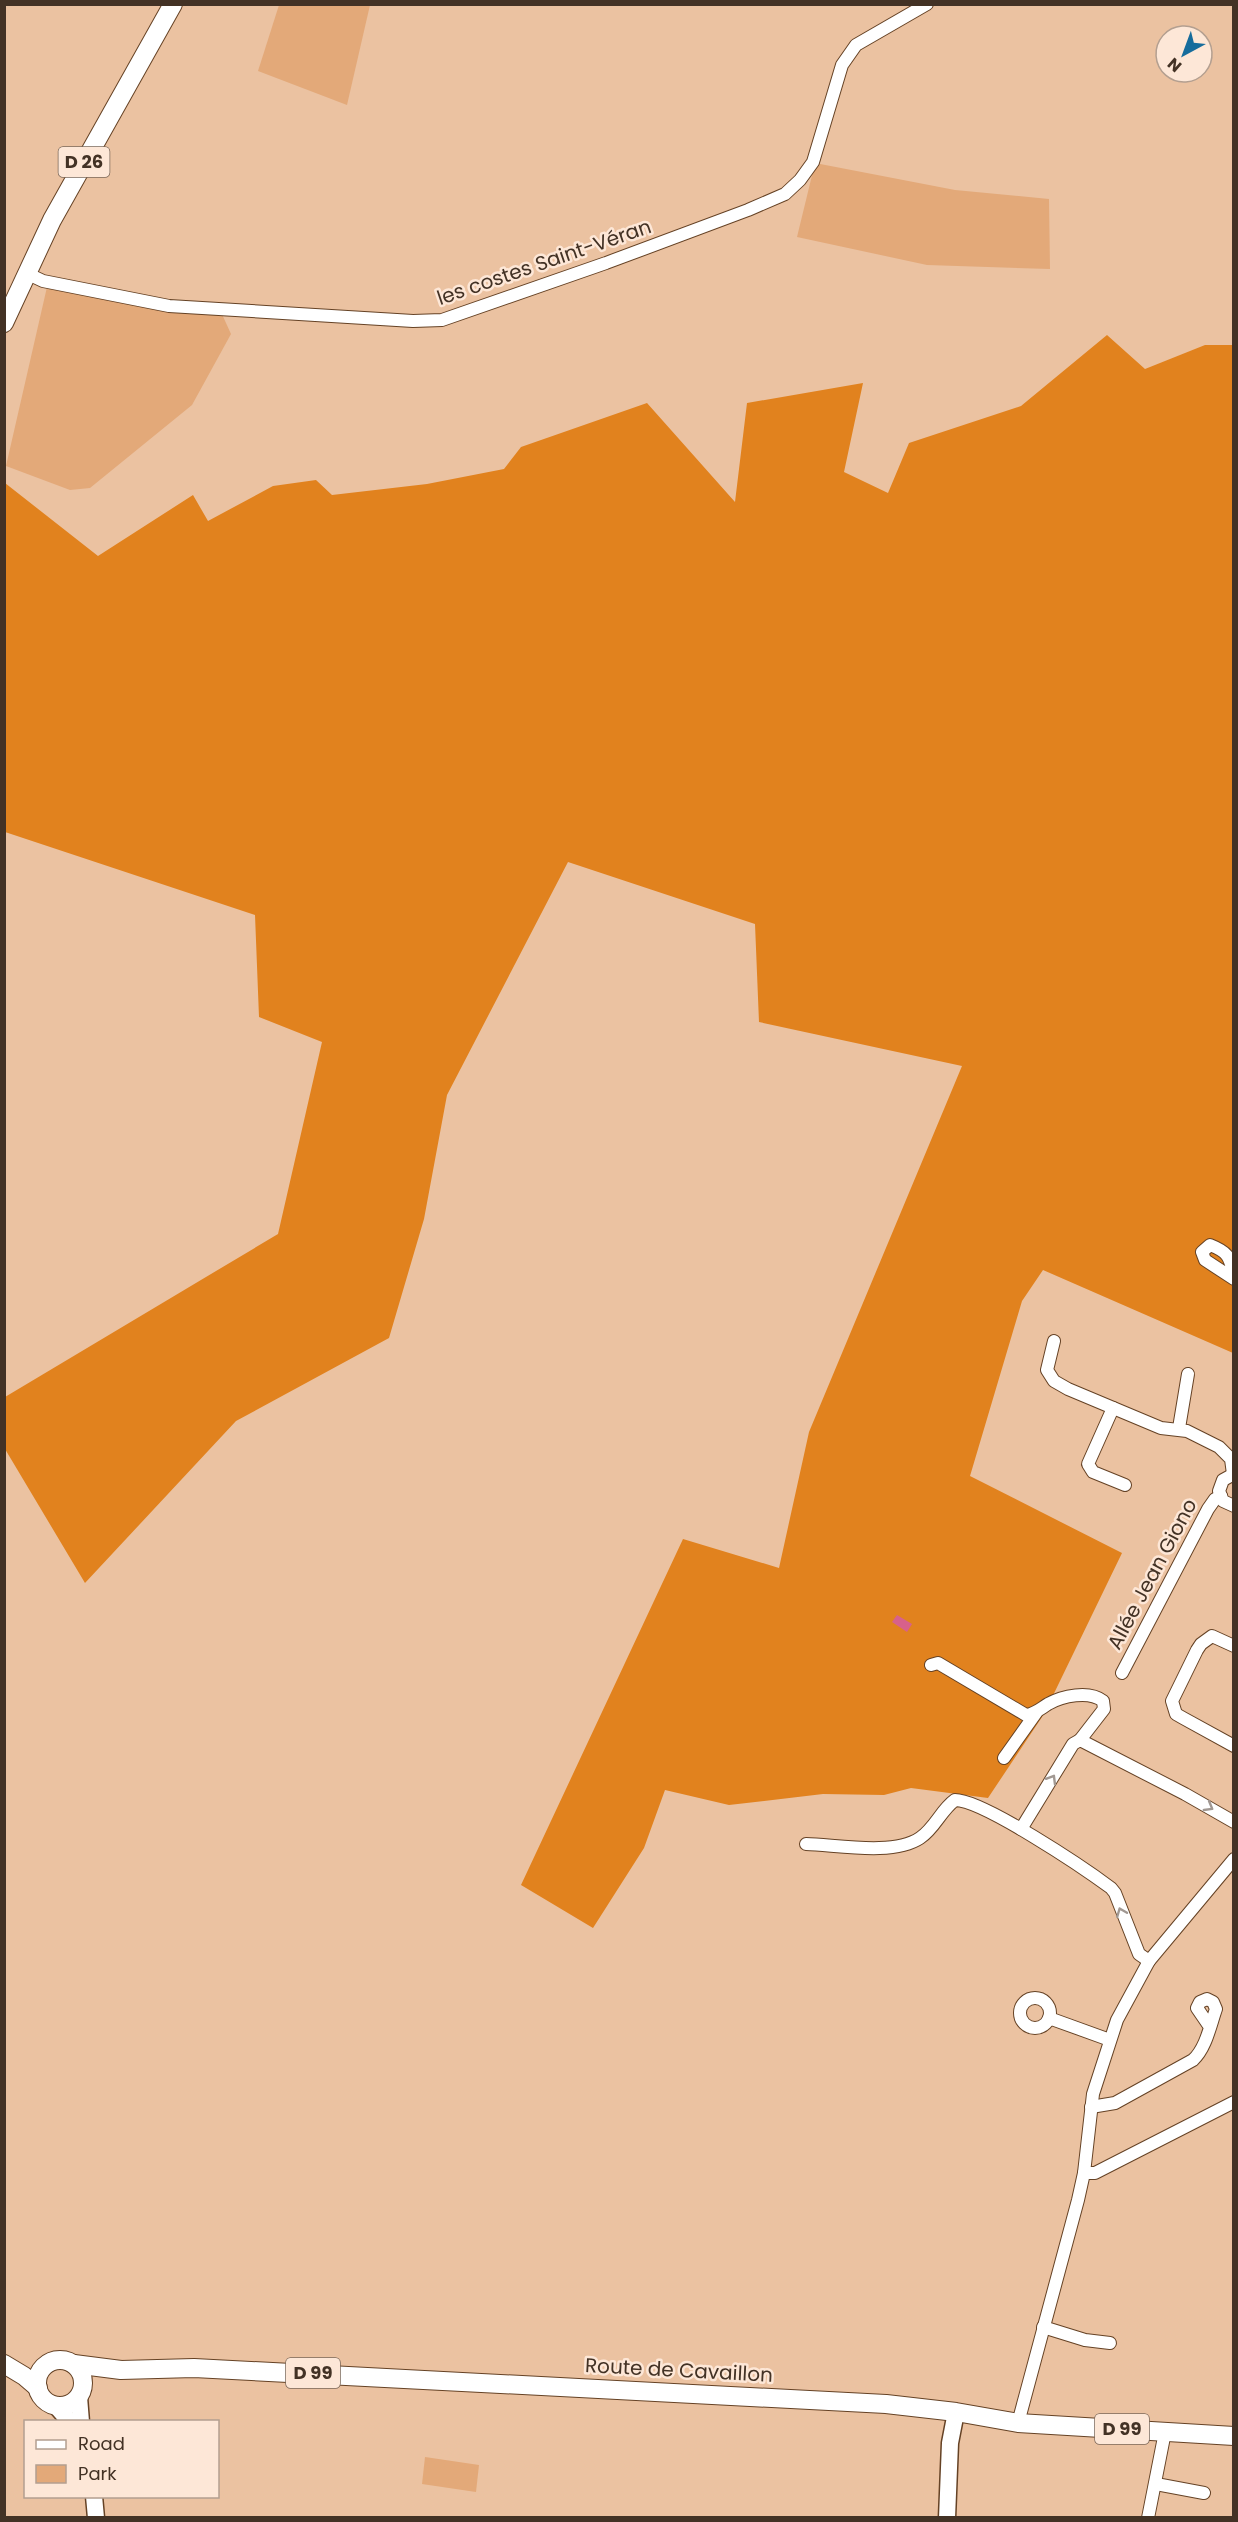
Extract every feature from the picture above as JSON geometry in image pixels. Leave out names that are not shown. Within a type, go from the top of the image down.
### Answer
[{"type":"main road","name":"D 26","points":[[4,323],[26,273],[79,172],[173,4]]},
{"type":"main road","points":[[4,2363],[38,2388],[44,2400],[56,2406],[69,2405],[81,2393],[82,2375],[74,2364],[58,2360],[44,2367],[38,2376],[38,2388]]},
{"type":"main road","points":[[4,2363],[44,2367]]},
{"type":"main road","name":"Route de Cavaillon","points":[[74,2364],[121,2370],[194,2368],[658,2390],[886,2404],[1018,2422],[1233,2436]]},
{"type":"main road","name":"Route de Cavaillon","points":[[81,2393],[121,2370]]},
{"type":"street","name":"les costes Saint-Véran","points":[[26,273],[44,280],[170,306],[413,321],[442,320],[606,263],[785,194],[800,180],[813,162],[842,65],[856,45],[927,4]]},
{"type":"street","points":[[1233,1274],[1230,1259],[1223,1250],[1210,1245],[1202,1252],[1205,1260],[1233,1279]]},
{"type":"street","points":[[1054,1341],[1047,1370],[1054,1381],[1161,1428],[1179,1428],[1219,1447],[1227,1453],[1233,1465],[1233,1474]]},
{"type":"street","points":[[1179,1428],[1188,1374]]},
{"type":"street","points":[[1113,1408],[1088,1464],[1093,1472],[1125,1485]]},
{"type":"street","name":"Allée Jean Giono","points":[[1122,1673],[1208,1509],[1215,1499],[1221,1496],[1221,1483],[1233,1474]]},
{"type":"street","points":[[1221,1496],[1233,1506]]},
{"type":"street","points":[[1233,1646],[1212,1636],[1201,1644],[1172,1701],[1176,1714],[1233,1746]]},
{"type":"street","points":[[931,1665],[938,1663],[986,1689],[1021,1713],[1026,1715],[1036,1713]]},
{"type":"street","points":[[1004,1758],[1036,1713],[1047,1705],[1081,1695],[1100,1699],[1104,1705],[1104,1710],[1080,1740],[1073,1744],[1021,1829]]},
{"type":"street","points":[[1080,1740],[1185,1794],[1233,1822]]},
{"type":"street","points":[[806,1844],[897,1848],[920,1838],[955,1800],[974,1804],[1021,1829],[1111,1888],[1139,1954],[1149,1961]]},
{"type":"street","points":[[1018,2422],[1084,2173],[1093,2094],[1110,2040],[1133,1987],[1149,1961],[1233,1859]]},
{"type":"street","points":[[1049,2018],[1110,2040]]},
{"type":"street","points":[[1091,2107],[1115,2103],[1193,2060],[1202,2049],[1210,2027]]},
{"type":"street","points":[[1084,2173],[1095,2173],[1233,2102]]},
{"type":"street","points":[[1043,2327],[1085,2340],[1110,2343]]},
{"type":"street","points":[[81,2393],[81,2420]]},
{"type":"street","points":[[56,2406],[69,2420]]},
{"type":"street","points":[[947,2517],[950,2443],[956,2412]]},
{"type":"street","points":[[1148,2517],[1165,2432]]},
{"type":"street","points":[[1156,2484],[1204,2493]]},
{"type":"street","points":[[94,2498],[96,2517]]},
{"type":"green space","points":[[279,5],[370,5],[347,105],[258,71]]},
{"type":"green space","points":[[815,163],[955,190],[1049,199],[1050,269],[927,265],[797,237]]},
{"type":"green space","points":[[47,287],[155,309],[221,312],[231,334],[192,405],[90,488],[70,490],[6,466]]},
{"type":"green space","points":[[425,2457],[479,2465],[476,2492],[422,2484]]},
{"type":"shaded area","points":[[1107,335],[1145,369],[1205,345],[1233,345],[1233,1353],[1043,1270],[1022,1301],[970,1476],[1122,1553],[1044,1714],[988,1798],[911,1788],[884,1795],[823,1794],[729,1805],[665,1790],[644,1848],[593,1928],[521,1885],[683,1539],[779,1568],[809,1432],[962,1066],[759,1022],[755,924],[568,862],[447,1095],[424,1219],[389,1338],[236,1421],[85,1583],[5,1449],[5,1397],[278,1234],[322,1042],[259,1017],[255,915],[5,832],[5,483],[98,556],[193,495],[208,521],[273,486],[316,480],[332,495],[427,484],[504,469],[521,447],[647,403],[735,502],[747,403],[863,383],[844,472],[888,493],[909,443],[1021,406]]},
{"type":"shaded area","points":[[897,1615],[912,1624],[907,1632],[892,1622]]}]
